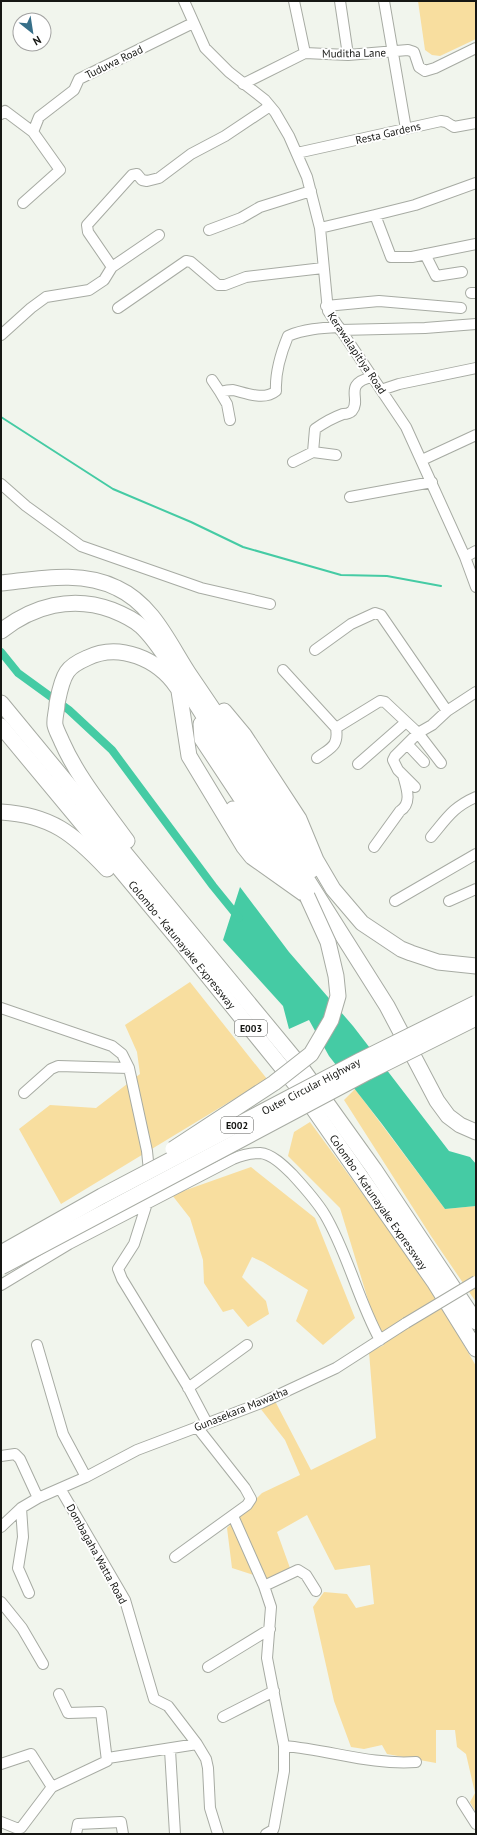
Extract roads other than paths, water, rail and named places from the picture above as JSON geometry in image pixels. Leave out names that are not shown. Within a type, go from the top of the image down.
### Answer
[{"type":"highway","points":[[1,583],[48,578],[90,578],[117,588],[130,596],[149,613],[169,640],[285,821],[387,1006],[436,1101],[448,1116],[460,1125],[476,1132]]},
{"type":"highway","points":[[1,621],[18,609],[32,602],[53,601],[91,595],[110,601],[143,620],[158,635],[218,724],[314,873],[400,1013],[443,1100],[454,1112],[468,1122],[476,1125]]},
{"type":"highway","points":[[1,631],[31,612],[53,601]]},
{"type":"highway","points":[[102,1196],[274,1083],[311,1054],[331,1020],[338,996],[336,976],[328,942],[298,880],[278,854],[171,678],[152,663],[138,656],[124,652],[108,652],[86,658],[67,672],[59,692],[55,725],[71,763],[199,943]]},
{"type":"highway","points":[[189,673],[235,714],[248,729],[303,817],[314,873]]},
{"type":"highway","points":[[199,689],[212,702],[238,736],[290,819],[303,845],[314,873]]},
{"type":"highway","name":"Colombo - Katunayake Expressway","points":[[1,703],[298,1063],[374,1168],[476,1322]]},
{"type":"highway","points":[[193,714],[275,838],[333,889],[362,923],[401,949],[438,962],[476,966]]},
{"type":"highway","points":[[193,714],[205,752],[265,847],[306,896]]},
{"type":"highway","points":[[193,714],[196,741],[200,756],[206,769],[261,851],[283,867]]},
{"type":"highway","points":[[193,714],[190,742],[200,767],[255,853],[306,896]]},
{"type":"highway","name":"Colombo - Katunayake Expressway","points":[[1,726],[210,979],[305,1097],[435,1283],[476,1349]]},
{"type":"highway","points":[[1,812],[38,818],[56,824],[77,839],[210,979]]},
{"type":"highway","name":"Outer Circular Highway","points":[[1,1253],[102,1196],[361,1060],[476,1003]]},
{"type":"highway","name":"Outer Circular Highway","points":[[1,1268],[368,1072],[476,1018]]},
{"type":"highway","points":[[368,1072],[476,1024]]},
{"type":"street","name":"Kerawalapitiya Road","points":[[184,1],[192,23],[205,48],[270,106],[297,153],[311,191],[320,228],[326,306],[339,329],[406,426],[465,557],[476,587]]},
{"type":"street","points":[[294,1],[305,53]]},
{"type":"street","points":[[340,1],[348,55]]},
{"type":"street","points":[[384,1],[393,52],[408,50],[414,52],[419,67],[425,71],[435,68],[476,48]]},
{"type":"street","name":"Tuduwa Road","points":[[33,132],[39,117],[74,90],[79,79],[192,23]]},
{"type":"street","name":"Muditha Lane","points":[[244,84],[305,53],[348,55],[393,52],[406,129]]},
{"type":"street","points":[[112,267],[88,232],[87,225],[132,175],[137,174],[142,180],[147,181],[159,178],[191,154],[224,136],[270,106]]},
{"type":"street","points":[[1,114],[5,111],[33,132],[60,170],[23,203]]},
{"type":"street","name":"Resta Gardens","points":[[297,153],[441,121],[454,127],[476,123]]},
{"type":"street","points":[[320,228],[375,216],[415,205],[476,184]]},
{"type":"street","points":[[209,230],[241,218],[260,207],[311,191]]},
{"type":"street","points":[[375,216],[391,257],[412,257],[476,244]]},
{"type":"street","points":[[1,336],[31,308],[46,297],[89,290],[104,280],[112,267],[159,235]]},
{"type":"street","points":[[425,254],[436,276],[462,272]]},
{"type":"street","points":[[118,308],[186,262],[191,262],[218,285],[225,285],[246,277],[323,268]]},
{"type":"street","points":[[326,306],[379,301],[461,308]]},
{"type":"street","points":[[220,392],[232,390],[256,395],[272,394],[276,391],[282,350],[288,336],[297,332],[316,328],[425,328],[476,324]]},
{"type":"street","points":[[381,390],[399,384],[476,368]]},
{"type":"street","points":[[313,452],[315,429],[330,418],[351,412],[353,409],[356,386],[361,380],[372,377]]},
{"type":"street","points":[[212,380],[227,404],[230,420]]},
{"type":"street","points":[[422,460],[476,435]]},
{"type":"street","points":[[293,462],[313,452],[336,455]]},
{"type":"street","points":[[350,497],[432,482]]},
{"type":"street","points":[[1,484],[26,506],[81,546],[201,588],[270,604]]},
{"type":"street","points":[[465,557],[476,551]]},
{"type":"street","points":[[315,650],[352,624],[375,613],[381,614],[447,711]]},
{"type":"street","points":[[283,670],[336,728],[338,739],[336,743],[317,758]]},
{"type":"street","points":[[415,787],[393,760],[395,756],[408,745],[418,733],[432,725],[447,711],[476,692]]},
{"type":"street","points":[[336,728],[380,701],[385,702],[418,733],[441,763]]},
{"type":"street","points":[[358,764],[406,722]]},
{"type":"street","points":[[408,745],[424,762]]},
{"type":"street","points":[[374,847],[400,811],[405,808],[408,796],[404,775]]},
{"type":"street","points":[[431,837],[454,809],[460,804],[476,797]]},
{"type":"street","points":[[395,901],[476,854]]},
{"type":"street","points":[[449,901],[476,889]]},
{"type":"street","points":[[1,1008],[112,1046],[122,1054],[128,1068],[148,1152],[149,1171],[146,1196],[147,1203],[134,1244],[118,1269],[122,1279],[188,1388],[202,1425],[251,1499],[250,1502],[233,1516],[175,1557]]},
{"type":"street","points":[[24,1093],[51,1069],[58,1066],[128,1068]]},
{"type":"street","points":[[1,1285],[69,1244],[147,1203],[244,1154],[261,1153],[280,1162],[304,1187],[324,1214],[339,1243],[363,1306],[380,1340]]},
{"type":"street","name":"Gunasekara Mawatha","points":[[1,1527],[21,1508],[38,1498],[61,1490],[137,1450],[261,1403],[336,1368],[406,1323],[476,1281]]},
{"type":"street","points":[[37,1345],[63,1434],[86,1477]]},
{"type":"street","points":[[188,1388],[247,1345]]},
{"type":"street","points":[[1,1456],[15,1454],[20,1459],[38,1498]]},
{"type":"street","name":"Dombagaha Watta Road","points":[[61,1490],[125,1600],[154,1699],[168,1706],[197,1744],[206,1759],[208,1768],[210,1808],[218,1834]]},
{"type":"street","points":[[21,1508],[23,1537],[18,1568],[29,1593]]},
{"type":"street","points":[[233,1516],[264,1586],[271,1608],[267,1658],[284,1746],[284,1771],[274,1827],[273,1830],[266,1834]]},
{"type":"street","points":[[264,1586],[298,1570],[306,1575],[316,1591]]},
{"type":"street","points":[[1,1602],[22,1628],[43,1664]]},
{"type":"street","points":[[208,1667],[270,1629]]},
{"type":"street","points":[[223,1716],[274,1691]]},
{"type":"street","points":[[1,1822],[16,1828],[21,1828],[52,1787],[105,1763],[108,1758],[100,1712],[68,1713],[60,1694]]},
{"type":"street","points":[[108,1758],[170,1750],[197,1744]]},
{"type":"street","points":[[284,1746],[313,1749],[357,1759],[395,1763],[416,1762]]},
{"type":"street","points":[[170,1750],[175,1834]]},
{"type":"street","points":[[1,1764],[31,1754],[52,1787]]},
{"type":"street","points":[[462,1802],[476,1824]]},
{"type":"street","points":[[76,1834],[78,1824],[121,1822],[123,1834]]},
{"type":"waterway","points":[[1,417],[113,489],[191,522],[243,547],[341,575],[387,576],[441,586]]},
{"type":"waterway","points":[[1,652],[18,673],[69,710],[112,750],[213,886],[239,918]]}]
